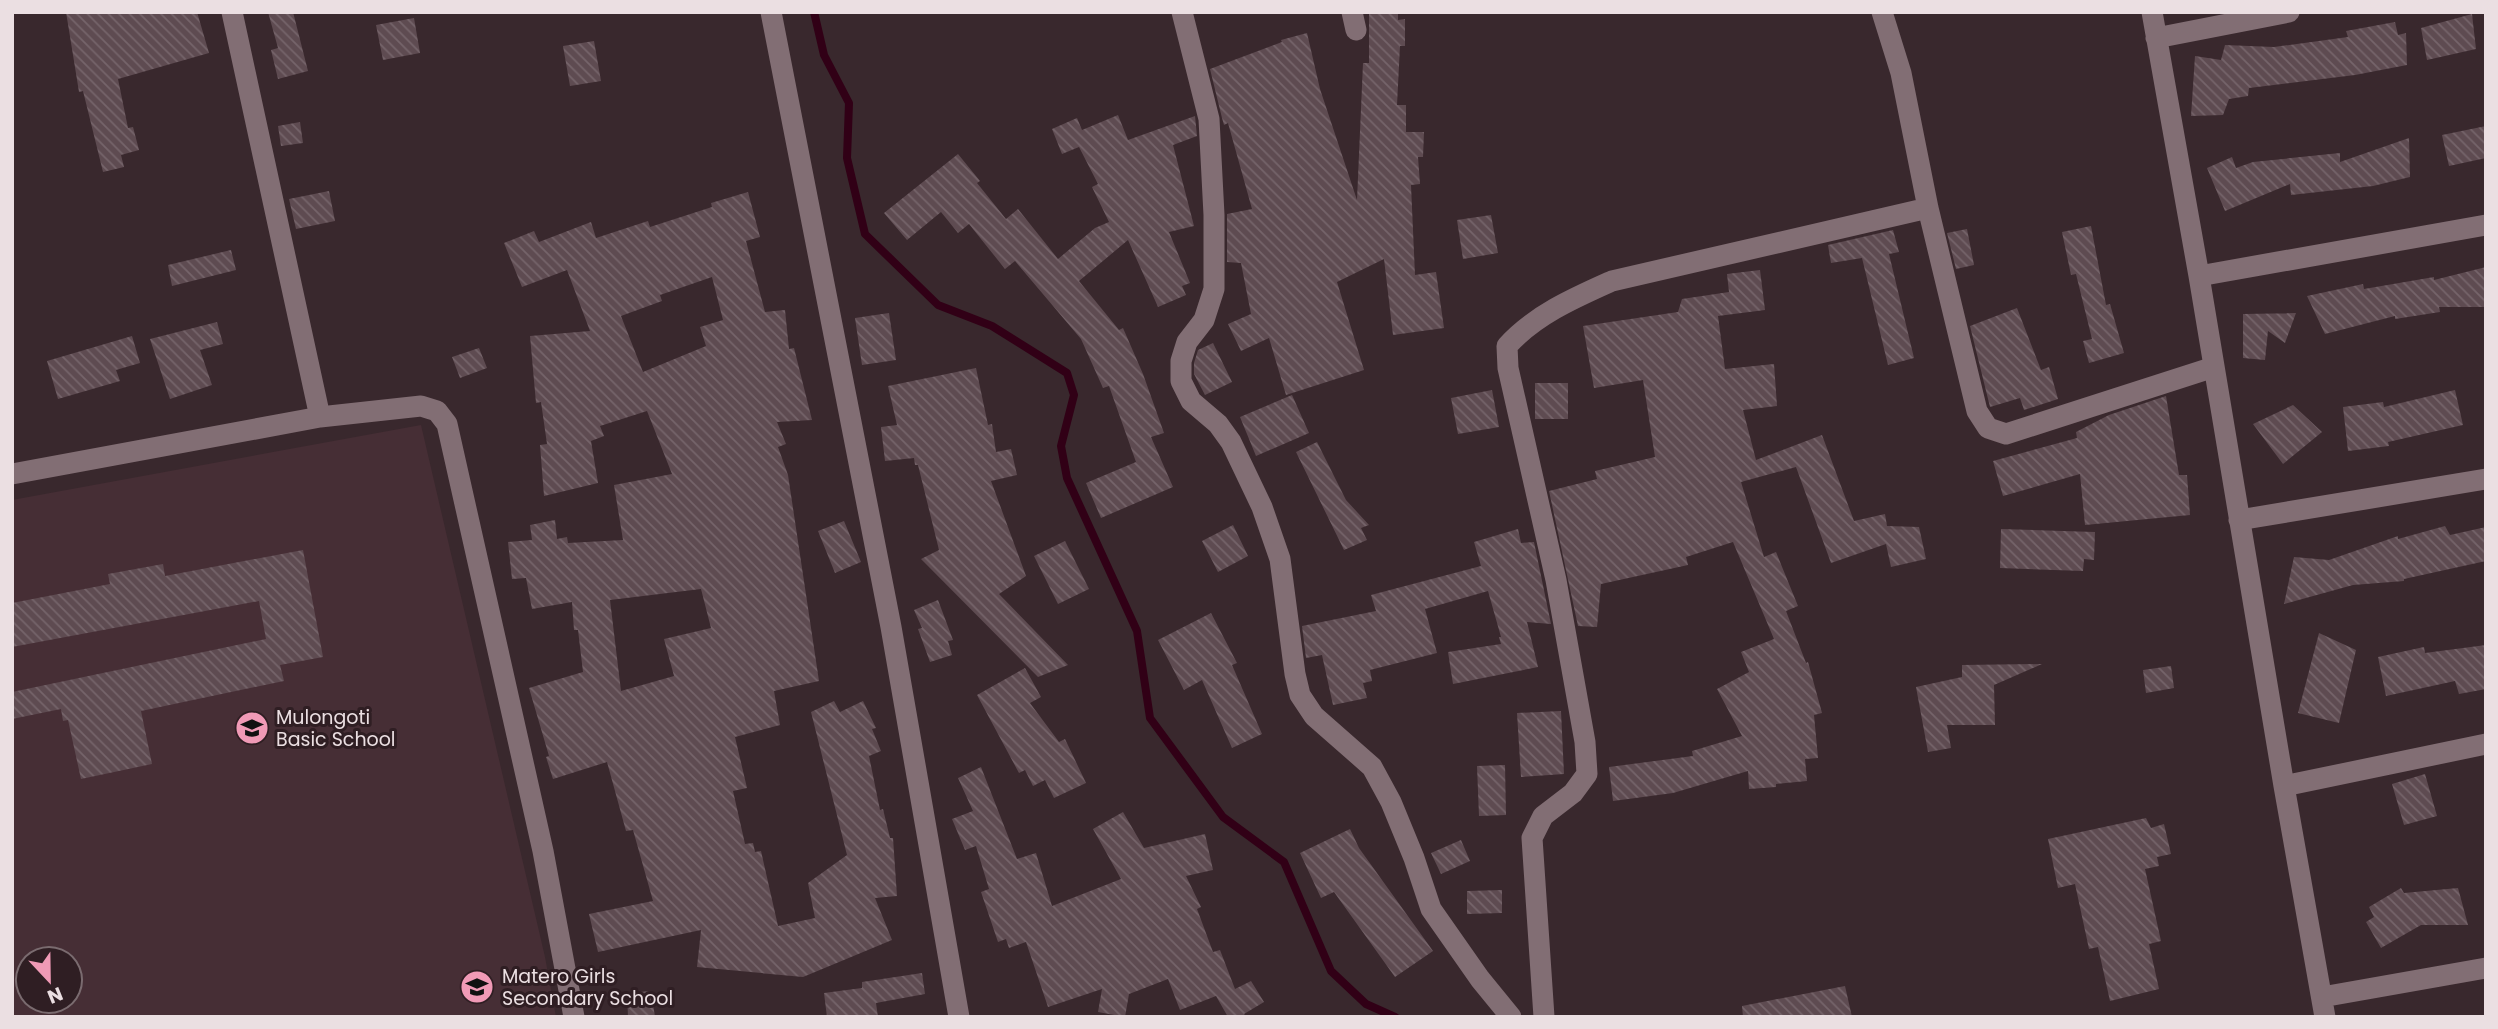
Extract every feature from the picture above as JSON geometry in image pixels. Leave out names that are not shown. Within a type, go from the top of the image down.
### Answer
[{"type":"street","points":[[232,12],[320,417]]},
{"type":"street","points":[[771,12],[891,626],[959,1017]]},
{"type":"street","points":[[1182,12],[1209,119],[1214,289],[1204,320],[1187,342],[1181,361],[1181,381],[1191,401],[1218,424],[1231,442],[1262,507],[1280,559],[1300,695],[1314,716],[1371,767],[1400,825],[1431,909],[1480,979],[1511,1017]]},
{"type":"street","points":[[1882,12],[1900,73],[1928,208],[1977,411],[1988,428],[2006,433],[2072,415],[2214,368]]},
{"type":"street","points":[[2151,12],[2199,276],[2323,1007],[2486,968]]},
{"type":"street","points":[[2156,38],[2289,12]]},
{"type":"street","points":[[1544,1017],[1532,838],[1543,816],[1573,793],[1587,774],[1585,742],[1556,580],[1508,368],[1507,346],[1520,331],[1563,303],[1612,281],[1928,208]]},
{"type":"street","points":[[2199,276],[2486,225]]},
{"type":"street","points":[[12,474],[320,417],[421,406],[437,411],[447,424],[543,851],[574,1017]]},
{"type":"street","points":[[2239,520],[2486,479]]},
{"type":"street","points":[[2284,786],[2486,744]]},
{"type":"shaded area","name":"Mulongoti Basic School","points":[[421,425],[545,957],[556,1017],[12,1017],[12,500]]},
{"type":"building","points":[[66,12],[197,12],[209,53],[118,79],[128,128],[133,127],[139,150],[121,155],[124,167],[103,172],[83,91],[79,92]]},
{"type":"building","points":[[268,12],[293,12],[308,71],[278,79],[271,50],[278,48]]},
{"type":"building","points":[[1369,12],[1398,12],[1398,20],[1405,19],[1405,46],[1400,46],[1397,105],[1406,105],[1406,132],[1424,132],[1423,157],[1418,157],[1420,184],[1411,185],[1415,275],[1436,272],[1444,328],[1393,335],[1384,259],[1337,282],[1364,370],[1286,395],[1269,338],[1241,351],[1228,324],[1251,314],[1241,263],[1227,262],[1227,214],[1252,209],[1228,123],[1224,125],[1210,69],[1282,42],[1281,40],[1307,33],[1320,89],[1357,200],[1363,63],[1369,63]]},
{"type":"building","points":[[2472,14],[2476,49],[2427,60],[2421,28]]},
{"type":"building","points":[[414,18],[420,53],[383,60],[376,25]]},
{"type":"building","points":[[2395,22],[2398,35],[2406,33],[2407,65],[2355,75],[2249,88],[2248,96],[2229,99],[2223,115],[2191,116],[2195,56],[2221,60],[2225,45],[2274,47],[2348,37],[2346,31]]},
{"type":"building","points":[[594,41],[601,81],[570,86],[563,46]]},
{"type":"building","points":[[1118,115],[1128,140],[1195,116],[1197,136],[1173,145],[1194,226],[1169,232],[1190,283],[1182,286],[1186,295],[1158,307],[1128,240],[1079,281],[1119,330],[1123,328],[1164,433],[1151,437],[1173,487],[1101,518],[1086,483],[1136,462],[1109,386],[1103,388],[1081,339],[1015,261],[1005,269],[969,224],[958,233],[941,212],[907,240],[884,213],[958,154],[1006,219],[1018,209],[1058,259],[1095,228],[1109,222],[1092,187],[1098,184],[1079,147],[1062,154],[1052,129],[1077,118],[1082,130]]},
{"type":"building","points":[[300,122],[303,143],[281,146],[278,126]]},
{"type":"building","points":[[2486,126],[2486,158],[2449,166],[2442,135]]},
{"type":"building","points":[[2409,138],[2410,177],[2373,186],[2291,195],[2290,184],[2225,211],[2207,168],[2232,157],[2236,168],[2253,162],[2340,153],[2340,162]]},
{"type":"building","points":[[329,191],[335,221],[296,229],[289,199]]},
{"type":"building","points":[[748,192],[760,237],[746,241],[765,312],[785,310],[789,349],[794,348],[812,420],[777,422],[786,444],[778,447],[788,475],[819,681],[774,691],[780,725],[735,737],[747,788],[733,791],[745,844],[753,843],[755,852],[761,851],[778,926],[815,918],[808,883],[847,855],[811,712],[834,701],[840,712],[863,701],[876,728],[872,729],[881,751],[869,756],[880,810],[883,809],[890,838],[893,838],[897,896],[875,898],[892,940],[803,977],[697,967],[701,930],[598,952],[589,914],[653,901],[633,830],[626,831],[607,762],[553,779],[546,757],[549,756],[529,688],[583,672],[578,630],[574,630],[572,602],[532,609],[526,578],[512,579],[508,542],[532,540],[530,525],[555,520],[557,539],[567,537],[568,543],[623,540],[614,485],[672,474],[647,411],[600,426],[604,436],[591,441],[598,483],[544,496],[540,445],[547,444],[541,402],[536,403],[530,336],[590,331],[567,270],[522,287],[504,243],[534,231],[539,242],[591,222],[596,238],[648,221],[650,227],[712,207],[711,203]],"holes":[[[712,277],[723,320],[700,327],[706,346],[643,372],[621,316],[662,301],[660,295]],[[701,589],[711,628],[664,639],[674,676],[621,691],[610,600]]]},
{"type":"building","points":[[1491,215],[1498,253],[1463,259],[1457,220]]},
{"type":"building","points":[[2091,226],[2106,305],[2110,304],[2124,353],[2089,363],[2083,341],[2092,339],[2076,274],[2071,275],[2062,232]]},
{"type":"building","points":[[1967,229],[1974,265],[1956,269],[1947,233]]},
{"type":"building","points":[[1893,230],[1899,252],[1889,254],[1914,358],[1888,365],[1862,258],[1831,263],[1828,245]]},
{"type":"building","points":[[231,250],[236,270],[172,286],[168,265]]},
{"type":"building","points":[[2486,267],[2486,307],[2439,307],[2440,312],[2395,319],[2395,316],[2325,334],[2307,296],[2363,284],[2364,289],[2434,277],[2434,280]]},
{"type":"building","points":[[1760,270],[1765,310],[1718,316],[1725,369],[1774,364],[1777,406],[1743,410],[1756,460],[1822,435],[1854,521],[1885,514],[1887,526],[1919,527],[1926,559],[1891,567],[1886,544],[1831,563],[1796,467],[1741,482],[1764,557],[1776,552],[1798,606],[1786,611],[1806,663],[1808,662],[1822,713],[1814,715],[1818,758],[1805,759],[1807,781],[1749,789],[1748,771],[1673,793],[1613,801],[1609,767],[1693,756],[1692,751],[1742,736],[1717,689],[1749,672],[1741,652],[1774,639],[1733,542],[1686,557],[1688,565],[1601,584],[1597,627],[1578,626],[1549,491],[1597,479],[1595,471],[1655,457],[1643,380],[1594,388],[1583,326],[1678,312],[1682,299],[1729,292],[1727,274]]},
{"type":"building","points":[[2017,308],[2041,370],[2049,367],[2058,399],[2024,410],[2020,398],[1990,407],[1970,326]]},
{"type":"building","points":[[889,313],[896,360],[862,365],[855,318]]},
{"type":"building","points":[[2296,313],[2285,343],[2268,331],[2265,360],[2243,358],[2243,314]]},
{"type":"building","points":[[217,322],[223,344],[200,350],[212,385],[170,399],[150,339]]},
{"type":"building","points":[[132,336],[140,363],[116,370],[120,381],[58,399],[47,361]]},
{"type":"building","points":[[1213,343],[1232,382],[1205,395],[1194,374],[1194,363],[1198,350]]},
{"type":"building","points":[[479,348],[487,368],[460,378],[452,357]]},
{"type":"building","points":[[976,368],[988,425],[992,424],[996,452],[1011,449],[1017,475],[991,481],[1026,576],[999,594],[1068,665],[1038,677],[921,559],[939,550],[918,465],[915,465],[914,458],[885,461],[881,427],[897,425],[888,386]]},
{"type":"building","points":[[1535,383],[1568,383],[1568,419],[1535,419]]},
{"type":"building","points":[[1492,390],[1499,427],[1458,434],[1451,398]]},
{"type":"building","points":[[2455,390],[2463,425],[2388,442],[2389,446],[2348,451],[2343,407],[2383,402],[2384,407]]},
{"type":"building","points":[[1292,395],[1309,433],[1256,456],[1240,417]]},
{"type":"building","points":[[2166,396],[2179,475],[2187,475],[2190,515],[2085,525],[2080,474],[2003,496],[1993,461],[2077,438],[2076,432],[2109,415]]},
{"type":"building","points":[[2293,405],[2322,432],[2283,464],[2253,424]]},
{"type":"building","points":[[1317,442],[1346,500],[1369,525],[1361,528],[1367,540],[1344,550],[1296,452]]},
{"type":"building","points":[[844,521],[861,562],[835,573],[818,531]]},
{"type":"building","points":[[1233,525],[1248,556],[1218,572],[1202,541]]},
{"type":"building","points":[[2445,526],[2450,535],[2486,527],[2486,561],[2404,581],[2353,585],[2284,604],[2294,557],[2329,560],[2398,536],[2398,539]]},
{"type":"building","points":[[1518,529],[1521,543],[1534,542],[1551,624],[1527,622],[1538,667],[1453,684],[1448,652],[1501,644],[1488,591],[1425,609],[1437,653],[1370,670],[1372,681],[1363,683],[1367,698],[1333,705],[1322,655],[1306,658],[1302,626],[1376,611],[1371,595],[1481,566],[1474,542]]},
{"type":"building","points":[[2001,529],[2095,532],[2094,560],[2084,559],[2083,571],[2000,568]]},
{"type":"building","points":[[1065,541],[1089,589],[1058,604],[1034,556]]},
{"type":"building","points":[[303,550],[323,657],[280,665],[284,681],[141,711],[152,764],[81,779],[68,720],[63,721],[61,709],[12,719],[12,692],[266,639],[259,601],[12,647],[12,603],[110,584],[108,574],[163,564],[165,576]]},
{"type":"building","points":[[938,600],[953,640],[948,641],[952,655],[930,662],[918,629],[922,628],[914,610]]},
{"type":"building","points":[[1211,613],[1237,663],[1232,665],[1262,734],[1232,748],[1202,680],[1184,690],[1158,640]]},
{"type":"building","points":[[2319,633],[2356,650],[2339,723],[2298,713]]},
{"type":"building","points":[[2486,645],[2486,689],[2459,694],[2455,681],[2386,696],[2378,657],[2424,647],[2425,653]]},
{"type":"building","points":[[2042,664],[1994,685],[1995,725],[1947,725],[1951,748],[1928,752],[1916,687],[1962,677],[1962,665]]},
{"type":"building","points":[[2171,666],[2174,688],[2146,693],[2143,670]]},
{"type":"building","points":[[1025,668],[1041,697],[1030,703],[1059,742],[1065,739],[1086,783],[1054,798],[1045,780],[1033,786],[1025,770],[1019,773],[977,695]]},
{"type":"building","points":[[1561,711],[1564,774],[1521,777],[1517,713]]},
{"type":"building","points":[[1505,765],[1506,815],[1479,816],[1477,766]]},
{"type":"building","points":[[981,767],[1017,859],[1036,853],[1052,906],[1121,879],[1093,829],[1123,812],[1144,848],[1205,834],[1213,870],[1186,876],[1201,907],[1197,909],[1213,952],[1220,950],[1235,989],[1251,981],[1264,1002],[1244,1014],[1246,1017],[1228,1017],[1216,996],[1180,1010],[1168,979],[1129,994],[1125,1017],[1098,1012],[1102,989],[1048,1007],[1026,942],[1009,948],[1006,939],[998,942],[981,892],[989,889],[976,846],[965,850],[952,819],[973,811],[958,778]]},
{"type":"building","points":[[2425,774],[2437,816],[2404,825],[2392,784]]},
{"type":"building","points":[[2146,818],[2151,828],[2164,824],[2171,854],[2157,857],[2159,866],[2145,869],[2161,941],[2149,944],[2159,989],[2110,1001],[2098,947],[2089,949],[2075,884],[2058,888],[2048,839]]},
{"type":"building","points":[[1350,829],[1359,848],[1433,951],[1395,977],[1334,892],[1321,898],[1300,853]]},
{"type":"building","points":[[1461,840],[1470,861],[1441,874],[1431,853]]},
{"type":"building","points":[[2401,888],[2404,893],[2458,888],[2468,925],[2421,925],[2381,948],[2366,922],[2374,917],[2369,907]]},
{"type":"building","points":[[1502,890],[1502,913],[1467,914],[1467,891]]},
{"type":"building","points":[[922,973],[925,994],[876,1003],[878,1017],[827,1017],[824,993],[862,988],[862,982]]},
{"type":"building","points":[[1845,986],[1852,1017],[1743,1017],[1742,1006]]},
{"type":"building","points":[[651,991],[655,1017],[628,1017],[627,993]]},
{"type":"waterway","points":[[814,12],[824,55],[849,103],[847,158],[865,234],[938,305],[992,326],[1067,373],[1074,395],[1061,446],[1067,478],[1137,631],[1150,718],[1223,817],[1284,862],[1331,971],[1366,1004],[1395,1017]]},
{"type":"place","name":"Mulongoti Basic School","points":[[252,728]]},
{"type":"place","name":"Matero Girls Secondary School","points":[[477,987]]}]
